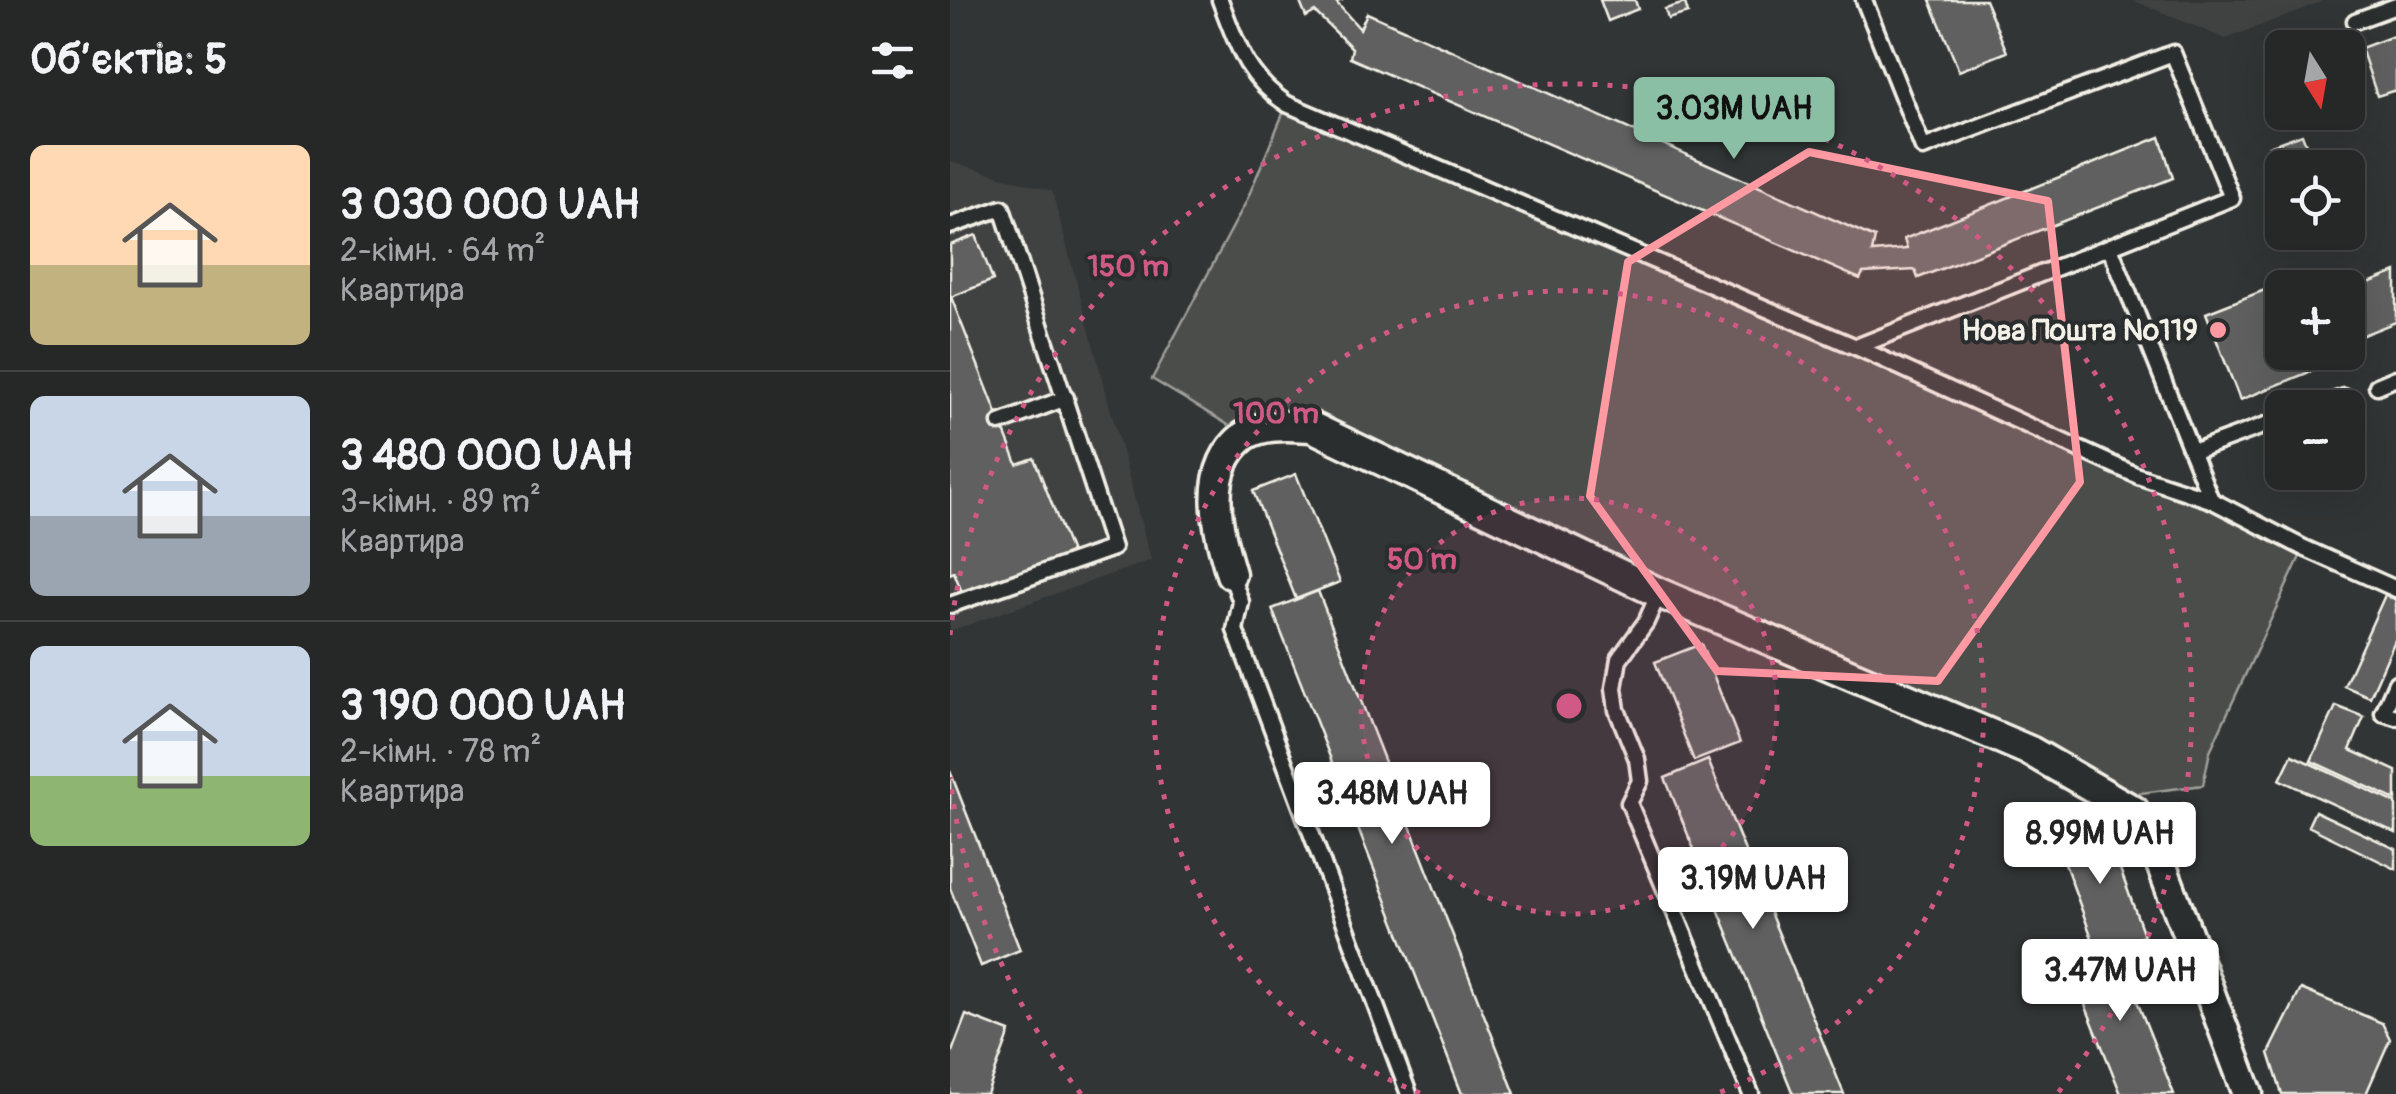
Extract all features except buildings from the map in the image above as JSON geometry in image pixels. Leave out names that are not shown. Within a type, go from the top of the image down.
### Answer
[{"type":"street","points":[[1231,574],[1220,540],[1215,502],[1222,464],[1245,435],[1277,426],[1312,428],[1659,593],[2030,751],[2134,812],[2149,832],[2248,1094]]},
{"type":"lane","points":[[1220,0],[1246,66],[1256,80],[1287,104],[1856,347],[2138,476],[2211,500],[2396,589]]},
{"type":"lane","points":[[1856,347],[2232,198],[2173,54],[1922,148],[1864,0]]},
{"type":"lane","points":[[2355,21],[2396,6]]},
{"type":"lane","points":[[950,226],[1002,208],[1113,548],[950,604]]},
{"type":"lane","points":[[2110,246],[2211,500]]},
{"type":"lane","points":[[2377,386],[2396,378]]},
{"type":"lane","points":[[1000,422],[1066,398]]},
{"type":"lane","points":[[2192,452],[2265,425]]},
{"type":"lane","points":[[1231,574],[1241,602],[1235,630],[1409,1094]]},
{"type":"lane","points":[[1659,593],[1646,622],[1619,659],[1614,688],[1617,710],[1637,759],[1640,781],[1630,802],[1751,1094]]},
{"type":"lane","points":[[2396,683],[2383,714],[2396,717]]},
{"type":"highlighted area","points":[[1809,152],[2048,201],[2080,482],[1938,681],[1717,671],[1590,496],[1628,262]]},
{"type":"shaded area","points":[[2132,0],[2325,0],[2226,39]]},
{"type":"shaded area","points":[[1287,104],[2304,548],[2210,751],[2203,785],[2110,797],[1312,427],[1245,435],[1152,379],[1246,202]]},
{"type":"shaded area","points":[[950,161],[1052,191],[1151,560],[950,631]]},
{"type":"place","name":"Нова Пошта №119","points":[[2218,330]]}]
